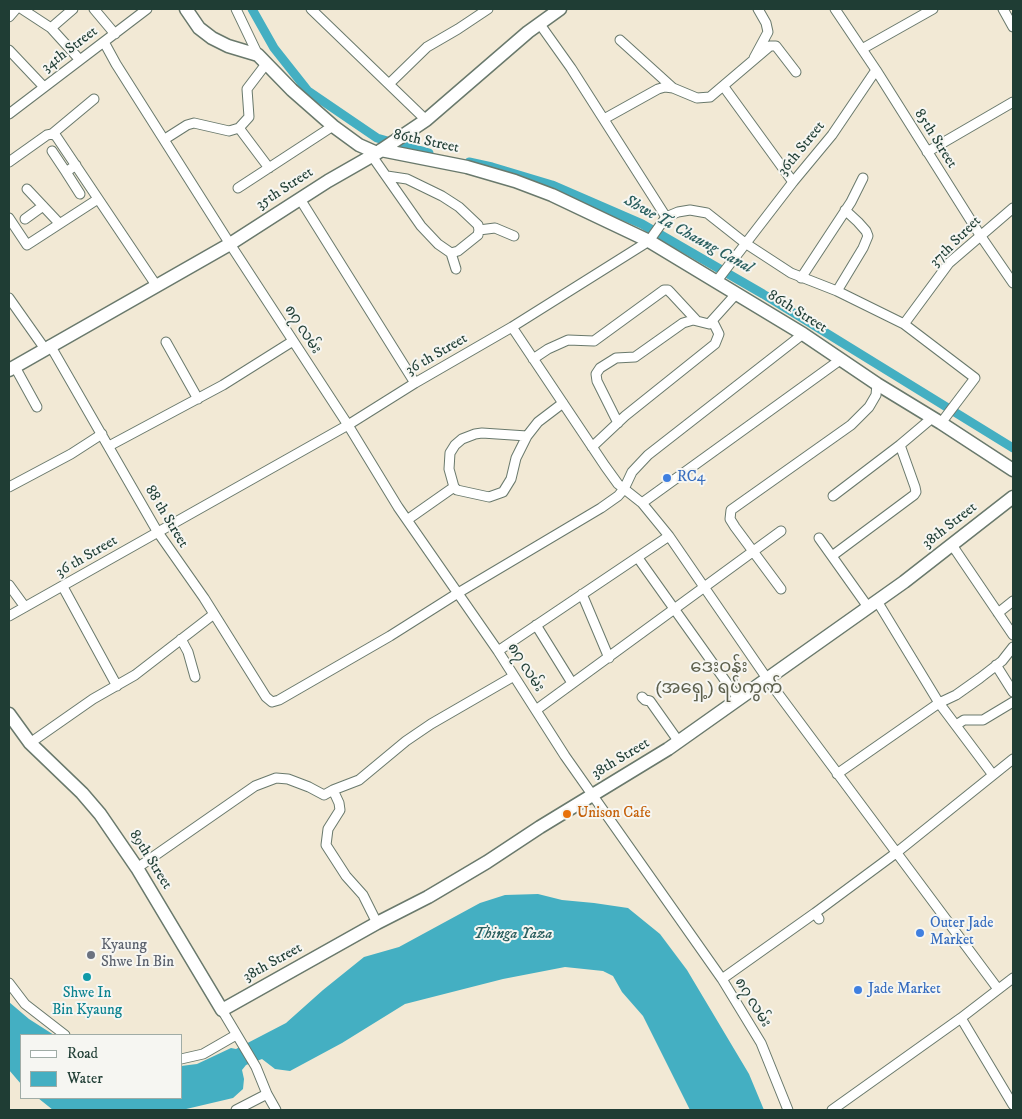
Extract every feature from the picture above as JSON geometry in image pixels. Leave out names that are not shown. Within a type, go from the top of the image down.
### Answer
[{"type":"main road","points":[[186,9],[200,28],[212,38],[262,60]]},
{"type":"main road","name":"35th Street","points":[[12,368],[230,244],[328,181],[384,148],[426,120],[528,32],[560,9]]},
{"type":"main road","name":"86th Street","points":[[262,60],[292,90],[333,126],[359,145],[384,148],[467,167],[552,195],[653,235],[722,275],[736,294],[803,334],[877,384],[940,419],[1013,470]]},
{"type":"main road","name":"38th Street","points":[[222,1010],[377,923],[428,897],[679,742],[872,604],[1013,497]]},
{"type":"main road","name":"89th Street","points":[[9,714],[30,743],[92,803],[137,868],[222,1010]]},
{"type":"street","points":[[9,17],[16,9]]},
{"type":"street","points":[[22,9],[51,28],[80,60]]},
{"type":"street","points":[[51,28],[73,9]]},
{"type":"street","points":[[94,9],[115,34]]},
{"type":"street","name":"34th Street","points":[[9,114],[147,9]]},
{"type":"street","points":[[165,139],[187,125],[194,123],[229,131],[239,128],[249,117],[247,89],[262,60],[236,9]]},
{"type":"street","points":[[311,9],[390,83],[426,120]]},
{"type":"street","points":[[390,83],[427,47],[488,9]]},
{"type":"street","points":[[739,74],[751,63],[768,32],[766,23],[758,9]]},
{"type":"street","name":"85th Street","points":[[835,9],[876,70],[980,235],[1013,282]]},
{"type":"street","points":[[862,49],[933,9]]},
{"type":"street","points":[[1003,9],[1013,27]]},
{"type":"street","points":[[539,24],[571,68],[666,217],[690,210],[707,213],[745,243],[801,278],[837,291],[904,324],[975,378],[954,407],[940,419],[900,445],[833,496]]},
{"type":"street","points":[[620,40],[673,88]]},
{"type":"street","name":"၈၇ လမ်း","points":[[104,42],[230,244],[348,425],[407,520],[498,651],[593,795],[722,979],[761,1043],[788,1110]]},
{"type":"street","points":[[604,119],[665,87],[673,88],[697,98],[710,97],[770,46],[776,46],[796,72]]},
{"type":"street","points":[[9,50],[44,86]]},
{"type":"street","name":"36th Street","points":[[722,275],[745,243],[832,135],[876,70]]},
{"type":"street","points":[[724,87],[793,182]]},
{"type":"street","points":[[9,162],[47,134],[52,134],[94,98]]},
{"type":"street","points":[[927,152],[1013,102]]},
{"type":"street","points":[[238,188],[333,126]]},
{"type":"street","points":[[239,128],[269,168]]},
{"type":"street","points":[[52,134],[56,136],[76,165],[156,285]]},
{"type":"street","points":[[384,148],[387,176],[422,226],[438,244],[451,253],[456,268]]},
{"type":"street","points":[[52,151],[80,194]]},
{"type":"street","points":[[66,172],[76,165]]},
{"type":"street","points":[[387,176],[407,179],[442,196],[459,207],[478,225],[478,235],[458,251],[451,253]]},
{"type":"street","points":[[801,278],[845,210],[863,178]]},
{"type":"street","points":[[27,189],[59,223]]},
{"type":"street","points":[[9,218],[28,244],[98,199]]},
{"type":"street","points":[[300,199],[415,383]]},
{"type":"street","points":[[25,219],[43,206]]},
{"type":"street","name":"37th Street","points":[[904,324],[949,264],[1013,208]]},
{"type":"street","points":[[837,291],[864,248],[868,236],[862,226],[845,210]]},
{"type":"street","name":"36 th Street","points":[[9,616],[348,425],[415,383],[512,327],[653,235],[666,217]]},
{"type":"street","points":[[479,230],[495,228],[514,236]]},
{"type":"street","points":[[533,359],[548,349],[568,340],[594,341],[664,290],[668,290],[697,321]]},
{"type":"street","points":[[618,423],[597,381],[598,371],[616,358],[635,357],[678,325],[688,320],[708,325],[713,322],[736,294]]},
{"type":"street","name":"88 th Street","points":[[10,302],[48,347],[102,434],[157,531],[214,614],[266,697],[272,702],[279,700],[390,636],[458,594]]},
{"type":"street","points":[[592,447],[618,423],[715,344],[719,334],[713,322]]},
{"type":"street","points":[[512,327],[614,478],[624,489],[642,503],[669,536],[768,680],[998,989]]},
{"type":"street","points":[[458,594],[618,496],[624,489],[632,472],[648,455],[803,334]]},
{"type":"street","points":[[109,446],[223,385],[293,341]]},
{"type":"street","points":[[166,342],[198,399]]},
{"type":"street","points":[[642,503],[840,360]]},
{"type":"street","points":[[12,368],[37,407]]},
{"type":"street","points":[[781,589],[730,519],[731,510],[851,424],[869,407],[876,396],[877,384]]},
{"type":"street","points":[[527,436],[482,433],[462,440],[455,445],[450,453],[449,468],[454,487],[457,490],[489,497],[503,492],[511,479],[516,458],[527,436],[538,422],[563,403]]},
{"type":"street","points":[[9,487],[71,454],[102,434]]},
{"type":"street","points":[[832,556],[914,496],[915,487],[900,445]]},
{"type":"street","points":[[407,520],[454,487]]},
{"type":"street","points":[[536,710],[781,531]]},
{"type":"street","points":[[498,651],[669,536]]},
{"type":"street","points":[[819,538],[872,604],[939,703],[993,776]]},
{"type":"street","points":[[952,545],[1013,635]]},
{"type":"street","points":[[638,558],[739,700]]},
{"type":"street","points":[[9,585],[25,607]]},
{"type":"street","points":[[63,587],[118,686]]},
{"type":"street","points":[[582,594],[609,658]]},
{"type":"street","points":[[998,613],[1013,601]]},
{"type":"street","points":[[30,743],[93,700],[135,675],[214,614]]},
{"type":"street","points":[[536,625],[572,683]]},
{"type":"street","points":[[182,639],[195,676]]},
{"type":"street","points":[[837,774],[939,703],[956,695],[996,666],[1013,647]]},
{"type":"street","points":[[996,666],[1013,692]]},
{"type":"street","points":[[137,868],[243,794],[270,780],[276,778],[288,779],[324,795],[359,780],[406,741],[431,724],[514,676]]},
{"type":"street","points":[[642,697],[650,701],[679,742]]},
{"type":"street","points":[[956,726],[964,720],[983,720],[1013,702]]},
{"type":"street","points":[[722,979],[817,916],[1013,759]]},
{"type":"street","points":[[332,790],[339,803],[340,810],[328,829],[326,845],[346,876],[363,895],[377,923]]},
{"type":"street","points":[[832,1110],[961,1018],[1013,978]]},
{"type":"street","points":[[9,983],[25,1004],[64,1034]]},
{"type":"street","name":"89th Street","points":[[222,1010],[256,1067],[276,1110]]},
{"type":"street","points":[[961,1018],[1013,1105]]},
{"type":"street","points":[[182,1059],[202,1054],[238,1038]]},
{"type":"street","points":[[236,1110],[267,1094]]},
{"type":"water","name":"Thinga Yaza","points":[[538,894],[562,900],[628,908],[660,934],[687,970],[749,1074],[764,1110],[690,1110],[643,1016],[622,992],[613,976],[603,971],[565,967],[503,979],[405,1004],[342,1043],[290,1071],[275,1069],[262,1059],[246,1065],[242,1070],[244,1079],[243,1089],[233,1098],[182,1110],[53,1110],[39,1099],[182,1099],[182,1066],[197,1064],[231,1048],[236,1049],[286,1023],[364,957],[399,947],[480,903],[505,895]]},
{"type":"water","points":[[9,1002],[29,1019],[52,1034],[20,1034],[20,1083],[9,1070]]},
{"type":"waterway","name":"Shwe Ta Chaung Canal","points":[[252,9],[274,48],[308,91],[377,138],[429,153]]},
{"type":"waterway","name":"Shwe Ta Chaung Canal","points":[[469,162],[552,185],[642,224],[763,294],[1013,448]]},
{"type":"place","name":"RC4","points":[[667,478]]},
{"type":"place","name":"Unison Cafe","points":[[567,814]]},
{"type":"place","name":"Outer Jade Market","points":[[920,933]]},
{"type":"place","name":"Kyaung Shwe In Bin","points":[[91,955]]},
{"type":"place","name":"Shwe In Bin Kyaung","points":[[87,977]]},
{"type":"place","name":"Jade Market","points":[[858,990]]},
{"type":"district","name":"ဒေးဝန်း (အရှေ့) ရပ်ကွက်","points":[[719,678]]}]
